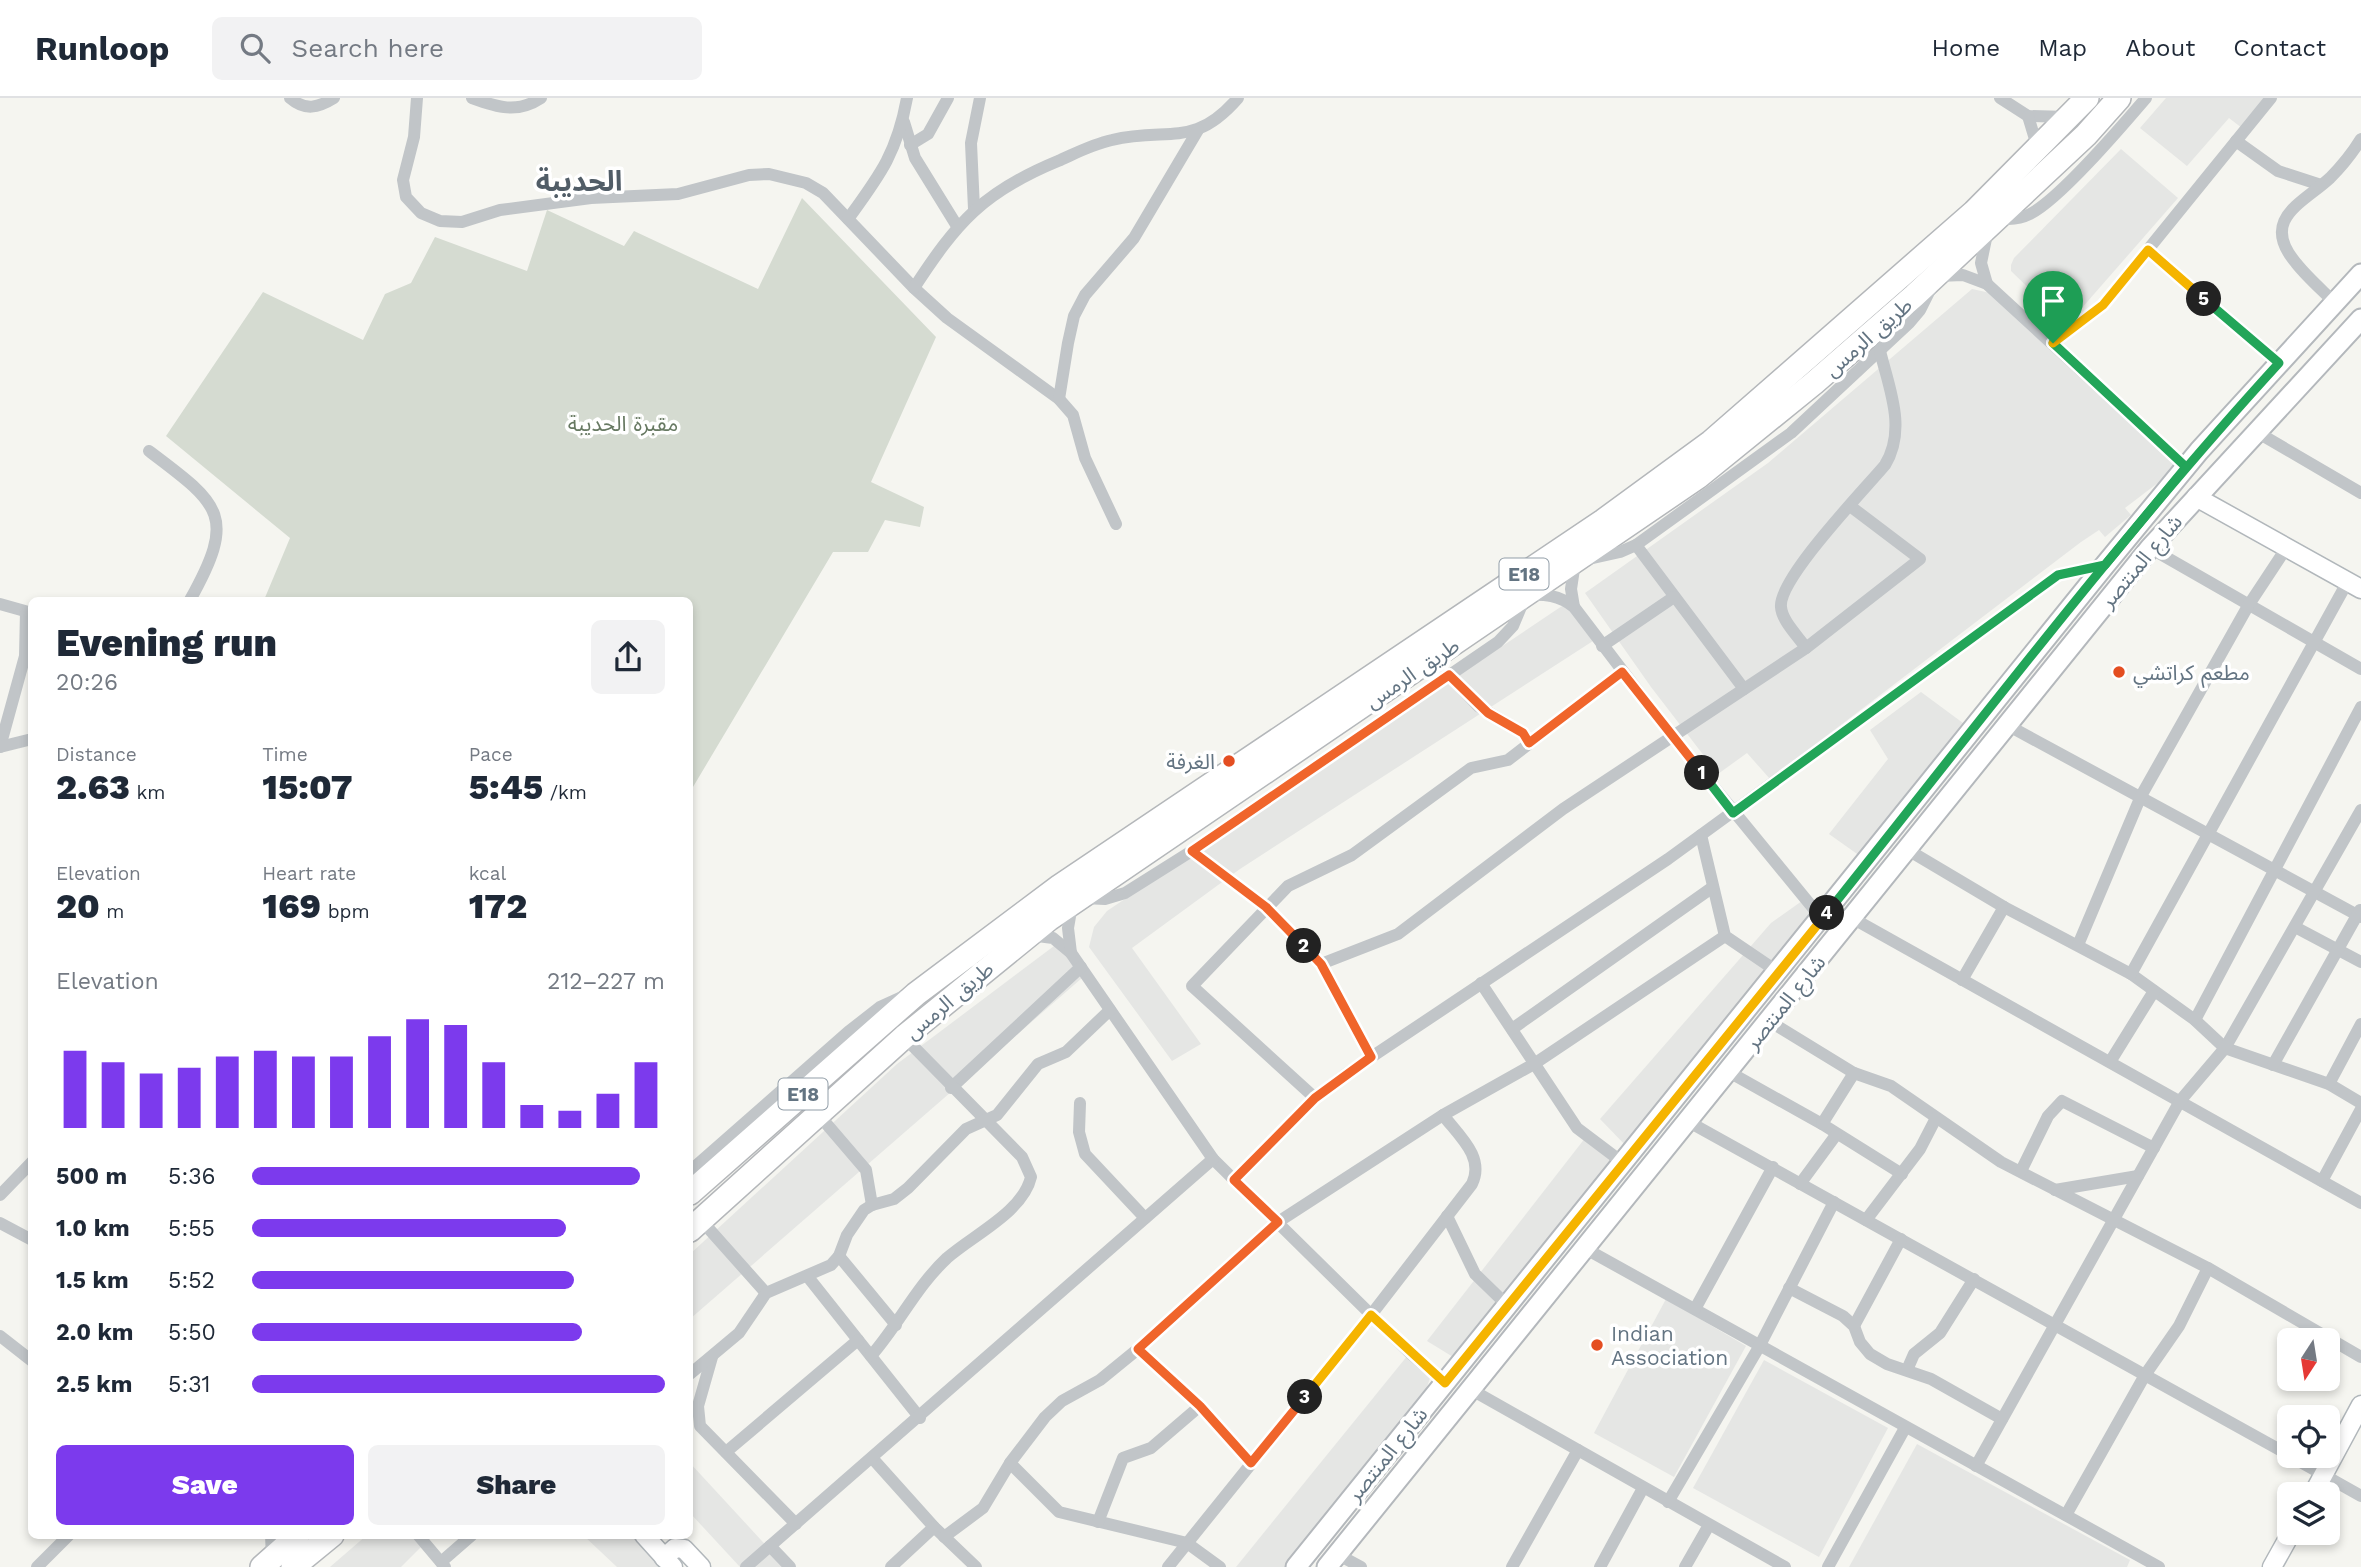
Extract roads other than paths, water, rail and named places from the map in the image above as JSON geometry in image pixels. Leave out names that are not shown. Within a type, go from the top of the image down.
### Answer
[{"type":"highway","name":"طريق الرمس","points":[[693,1191],[916,993],[1060,886],[1592,529],[1701,449],[1843,329],[1974,212],[2087,98]]},
{"type":"highway","name":"طريق الرمس","points":[[695,1225],[904,1037],[1030,935],[1077,900],[1698,477],[1814,383],[1935,277],[2086,135],[2119,98]]},
{"type":"highway","points":[[275,1564],[295,1539]]},
{"type":"highway","points":[[275,1564],[324,1539]]},
{"type":"main road","name":"شارع المنتصر","points":[[1296,1567],[1622,1162],[1822,919],[2105,565],[2186,467],[2361,274]]},
{"type":"main road","name":"شارع المنتصر","points":[[1332,1561],[1586,1250],[2150,548],[2361,318]]},
{"type":"street","points":[[290,98],[308,107],[324,104],[334,98]]},
{"type":"street","points":[[417,98],[414,137],[403,180],[406,197],[421,213],[440,221],[462,222],[500,210],[591,198],[678,194],[749,175],[769,174],[806,183],[823,193],[914,288],[947,318],[1059,399],[1073,415],[1085,458],[1116,524]]},
{"type":"street","points":[[472,98],[514,109],[541,98]]},
{"type":"street","points":[[848,219],[890,160],[904,118],[907,98]]},
{"type":"street","points":[[910,145],[928,134],[948,98]]},
{"type":"street","points":[[974,209],[971,143],[979,98]]},
{"type":"street","points":[[914,288],[957,226],[974,209],[1005,187],[1099,143],[1125,137],[1170,135],[1198,130],[1223,115],[1238,98]]},
{"type":"street","points":[[2000,98],[2028,116],[2069,117]]},
{"type":"street","points":[[1987,284],[1981,264],[1982,248],[1994,222],[2021,218],[2041,207],[2086,164],[2146,98]]},
{"type":"street","points":[[2053,343],[2103,305],[2271,98]]},
{"type":"street","points":[[2028,116],[2039,149]]},
{"type":"street","points":[[904,118],[910,145],[924,176],[957,226]]},
{"type":"street","points":[[1059,399],[1074,316],[1085,295],[1134,238],[1198,130]]},
{"type":"street","points":[[2334,302],[2295,262],[2282,237],[2292,206],[2321,185],[2344,163],[2361,139]]},
{"type":"street","points":[[2236,141],[2278,171],[2321,185]]},
{"type":"street","points":[[2148,250],[2279,363]]},
{"type":"street","points":[[1574,607],[1571,589],[1575,562],[1620,552],[1636,545],[1791,433],[1920,310],[1935,277],[1963,275],[1987,284],[2186,467]]},
{"type":"street","points":[[1806,648],[1784,616],[1782,596],[1809,553],[1885,465],[1893,450],[1897,425],[1880,351]]},
{"type":"street","points":[[2255,431],[2361,493]]},
{"type":"street","points":[[149,451],[200,491],[215,518],[215,550],[192,597]]},
{"type":"street","points":[[2131,974],[2315,642],[2354,585],[2196,497]]},
{"type":"street","points":[[1321,964],[1398,934],[1563,809],[1806,648],[1920,559],[1850,506]]},
{"type":"street","points":[[1636,545],[1744,689]]},
{"type":"street","points":[[2078,945],[2141,796],[2248,606],[2287,547]]},
{"type":"street","points":[[2150,548],[2361,669]]},
{"type":"street","points":[[1234,1180],[1315,1098],[1371,1057],[1702,835],[2058,575],[2105,565]]},
{"type":"street","points":[[1071,953],[1068,928],[1077,900],[1118,896],[1192,851],[1504,638],[1513,626],[1526,595],[1558,597],[1574,607],[1733,813],[1822,919]]},
{"type":"street","points":[[1602,646],[1674,597]]},
{"type":"street","points":[[0,604],[28,613]]},
{"type":"street","points":[[28,624],[25,656],[0,747],[28,740]]},
{"type":"street","points":[[1315,1098],[1192,986],[1288,886],[1352,855],[1471,768],[1508,760],[1622,672]]},
{"type":"street","points":[[1449,675],[1488,713],[1523,733],[1529,743]]},
{"type":"street","points":[[2195,1020],[2361,707]]},
{"type":"street","points":[[2009,726],[2141,796],[2274,872],[2360,914],[2273,1065]]},
{"type":"street","points":[[1976,1466],[2180,1101],[2225,1048],[2361,810]]},
{"type":"street","points":[[1702,835],[1725,936],[1778,972]]},
{"type":"street","points":[[1908,850],[2004,907],[2131,974],[2195,1020],[2225,1048],[2329,1084],[2361,1106],[2322,1181]]},
{"type":"street","points":[[1192,851],[1266,907],[1321,964],[1371,1057]]},
{"type":"street","points":[[1512,1029],[1713,887]]},
{"type":"street","points":[[1962,980],[2004,907]]},
{"type":"street","points":[[1852,918],[2361,1203]]},
{"type":"street","points":[[2295,927],[2361,962]]},
{"type":"street","points":[[1030,935],[1053,939],[1071,953],[1213,1159],[1371,1315],[1445,1383]]},
{"type":"street","points":[[944,1537],[983,1508],[1010,1463],[1045,1417],[1062,1401],[1100,1380],[1138,1349],[1278,1222],[1443,1115],[1535,1064],[1725,936]]},
{"type":"street","points":[[951,1088],[1081,968]]},
{"type":"street","points":[[1481,983],[1577,1128],[1622,1162]]},
{"type":"street","points":[[2110,1062],[2154,990]]},
{"type":"street","points":[[693,1168],[869,1014],[916,993]]},
{"type":"street","points":[[693,1372],[739,1334],[766,1293],[831,1265],[839,1256],[858,1218],[872,1205],[894,1199],[908,1188],[966,1129],[1002,1110],[1038,1064],[1066,1052],[1110,1010]]},
{"type":"street","points":[[1769,1021],[1854,1073],[1891,1086],[2001,1162],[2115,1218],[2208,1268],[2361,1357]]},
{"type":"street","points":[[2329,1084],[2361,1024]]},
{"type":"street","points":[[871,1356],[897,1325],[930,1276],[1002,1214],[1028,1187],[1031,1177],[1022,1157],[951,1088],[904,1037]]},
{"type":"street","points":[[1729,1072],[1822,1124],[1902,1174]]},
{"type":"street","points":[[1822,1124],[1854,1073]]},
{"type":"street","points":[[2021,1171],[2048,1116],[2062,1101],[2154,1147]]},
{"type":"street","points":[[1080,1103],[1079,1132],[1085,1154],[1145,1219]]},
{"type":"street","points":[[818,1114],[866,1170],[872,1205]]},
{"type":"street","points":[[1168,1567],[1371,1315],[1472,1184],[1477,1164],[1474,1154],[1443,1115]]},
{"type":"street","points":[[1866,1220],[1920,1149],[1936,1118]]},
{"type":"street","points":[[1689,1122],[2277,1449]]},
{"type":"street","points":[[1800,1184],[1836,1135]]},
{"type":"street","points":[[746,1567],[920,1418],[1213,1159]]},
{"type":"street","points":[[0,1195],[28,1166]]},
{"type":"street","points":[[1695,1309],[1773,1167]]},
{"type":"street","points":[[2054,1190],[2138,1177]]},
{"type":"street","points":[[1668,1502],[1759,1347],[1834,1202]]},
{"type":"street","points":[[1447,1216],[1475,1274],[1507,1305]]},
{"type":"street","points":[[0,1223],[28,1238]]},
{"type":"street","points":[[695,1225],[766,1293]]},
{"type":"street","points":[[1854,1326],[1901,1239]]},
{"type":"street","points":[[1586,1250],[2159,1567]]},
{"type":"street","points":[[839,1256],[897,1325]]},
{"type":"street","points":[[2066,1514],[2145,1375],[2179,1326],[2208,1268]]},
{"type":"street","points":[[808,1277],[920,1418]]},
{"type":"street","points":[[1907,1370],[1914,1354],[1940,1333],[1974,1279]]},
{"type":"street","points":[[1789,1287],[1843,1316],[1854,1326],[1860,1342],[1870,1353],[1931,1380],[2002,1419]]},
{"type":"street","points":[[0,1336],[28,1358]]},
{"type":"street","points":[[726,1452],[858,1340]]},
{"type":"street","points":[[1138,1349],[1200,1406],[1251,1463]]},
{"type":"street","points":[[712,1357],[698,1406],[700,1426],[796,1524]]},
{"type":"street","points":[[1470,1389],[1785,1567]]},
{"type":"street","points":[[2320,1482],[2361,1405]]},
{"type":"street","points":[[1098,1522],[1123,1458],[1151,1448],[1200,1406]]},
{"type":"street","points":[[1828,1567],[1905,1428]]},
{"type":"street","points":[[1512,1567],[1578,1450]]},
{"type":"street","points":[[873,1459],[933,1527],[976,1567]]},
{"type":"street","points":[[1010,1463],[1059,1512],[1187,1543],[1220,1567]]},
{"type":"street","points":[[2311,1468],[2361,1496]]},
{"type":"street","points":[[1600,1567],[1643,1488]]},
{"type":"street","points":[[1685,1567],[1709,1525]]},
{"type":"street","points":[[891,1567],[933,1527]]},
{"type":"street","points":[[37,1567],[65,1539]]},
{"type":"street","points":[[272,1539],[275,1564]]},
{"type":"street","points":[[421,1539],[443,1565],[468,1539]]},
{"type":"street","points":[[648,1539],[668,1562],[679,1548],[701,1567]]},
{"type":"street","points":[[680,1539],[707,1567]]},
{"type":"street","points":[[2272,1567],[2284,1545]]},
{"type":"street","points":[[770,1546],[790,1567]]},
{"type":"street","points":[[1332,1561],[1361,1567]]},
{"type":"place","name":"مطعم كراتشي","points":[[2119,672]]},
{"type":"place","name":"الغرفة","points":[[1229,761]]},
{"type":"place","name":"Indian Association","points":[[1597,1345]]},
{"type":"district","name":"الحديبة","points":[[579,181]]},
{"type":"park label","name":"مقبرة الحديبة","points":[[623,423]]}]
